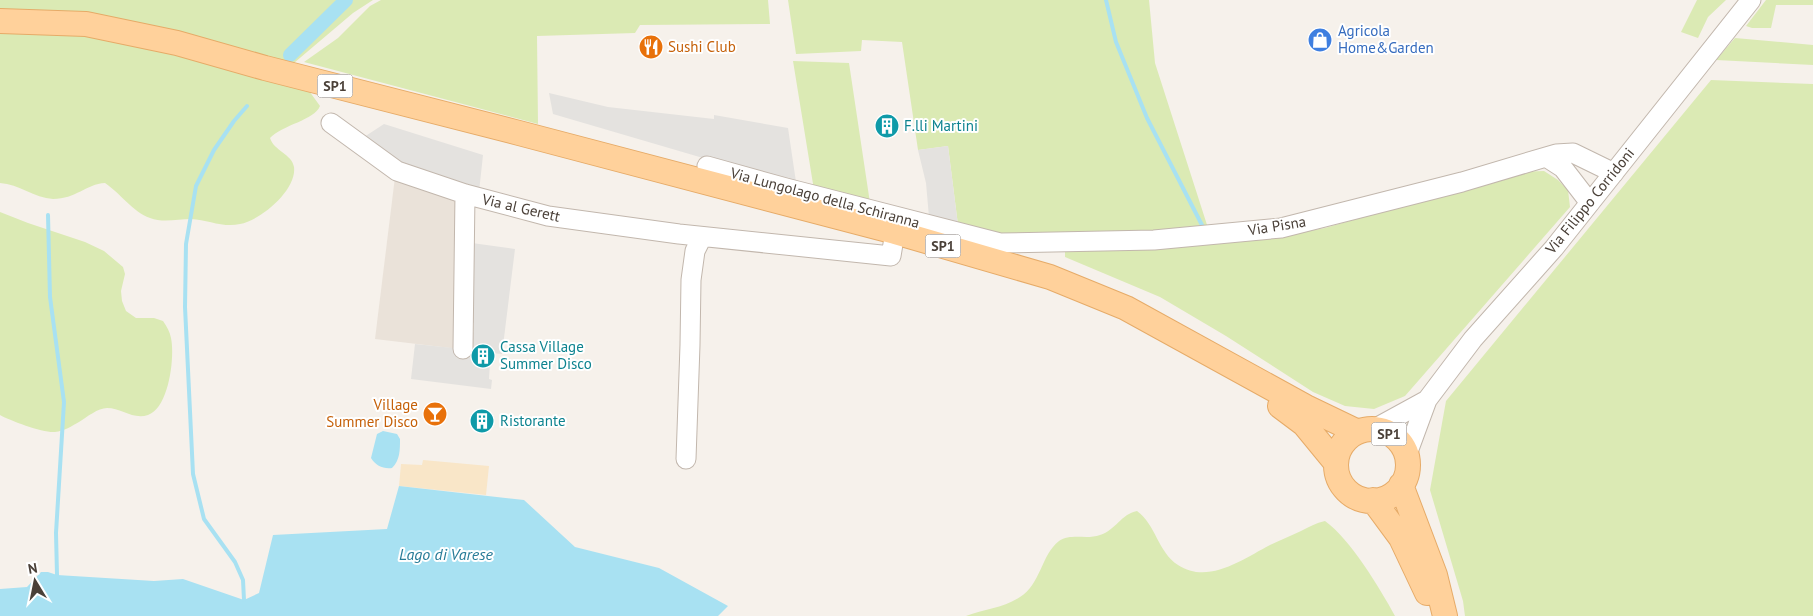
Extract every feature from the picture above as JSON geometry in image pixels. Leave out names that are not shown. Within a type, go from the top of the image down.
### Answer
[{"type":"main road","name":"SP1","points":[[0,21],[86,24],[176,43],[265,68],[895,232],[1050,277],[1126,308],[1306,407],[1366,431],[1385,432],[1402,446],[1406,457],[1407,472],[1401,485]]},
{"type":"main road","name":"SP1","points":[[1208,353],[1304,424],[1336,463]]},
{"type":"main road","name":"SP1","points":[[1366,431],[1347,439],[1342,444],[1337,456],[1337,473],[1340,482],[1346,490],[1363,500],[1373,500]]},
{"type":"main road","points":[[1438,616],[1401,538],[1373,500],[1389,496],[1401,485],[1435,575],[1445,616]]},
{"type":"street","name":"Via Filippo Corridoni","points":[[1406,457],[1427,400],[1474,339],[1554,248],[1751,0]]},
{"type":"street","points":[[331,123],[397,172],[465,194]]},
{"type":"street","name":"Via Pisna","points":[[1000,243],[1154,240],[1281,228],[1462,182],[1556,154],[1573,153],[1614,173]]},
{"type":"street","points":[[1546,157],[1563,168],[1590,203]]},
{"type":"street","name":"Via Lungolago della Schiranna","points":[[707,166],[1000,243]]},
{"type":"street","name":"Via al Gerett","points":[[463,350],[465,194],[548,216],[702,237],[891,256],[895,232]]},
{"type":"street","points":[[686,459],[691,280],[695,251],[702,237]]},
{"type":"street","name":"Via Filippo Corridoni","points":[[1366,431],[1427,400]]},
{"type":"shaded area","points":[[549,93],[608,107],[714,119],[714,115],[788,128],[796,182],[703,158],[553,114]]},
{"type":"shaded area","points":[[384,124],[483,155],[479,192],[409,171],[361,139]]},
{"type":"shaded area","points":[[948,146],[958,225],[929,217],[926,183],[918,150]]},
{"type":"shaded area","points":[[395,177],[451,195],[460,209],[459,349],[375,339]]},
{"type":"shaded area","points":[[472,243],[515,249],[502,354],[481,352],[480,361],[490,362],[489,379],[492,380],[491,389],[411,379],[415,344],[472,350],[474,323],[471,323]]},
{"type":"green space","points":[[0,0],[373,0],[353,13],[294,63],[307,88],[320,106],[312,115],[282,129],[270,138],[275,146],[293,163],[293,176],[290,185],[276,203],[258,217],[240,224],[228,225],[191,219],[165,221],[150,218],[132,207],[105,183],[92,186],[68,197],[53,199],[0,183]]},
{"type":"green space","points":[[381,0],[768,0],[770,24],[640,25],[635,33],[537,36],[538,124],[304,62],[338,38],[370,6]]},
{"type":"green space","points":[[788,0],[1149,0],[1155,63],[1208,228],[1007,236],[958,225],[948,146],[918,150],[902,42],[862,40],[861,51],[796,54]]},
{"type":"green space","points":[[1697,0],[1726,0],[1708,17],[1698,38],[1681,32]]},
{"type":"green space","points":[[1766,0],[1813,0],[1813,5],[1776,5],[1771,28],[1752,28],[1746,26]]},
{"type":"green space","points":[[1735,38],[1813,45],[1813,65],[1716,60]]},
{"type":"green space","points":[[793,61],[849,63],[870,203],[814,190]]},
{"type":"green space","points":[[1711,80],[1813,84],[1813,616],[1465,616],[1463,601],[1430,490],[1446,401]]},
{"type":"green space","points":[[1544,171],[1558,180],[1568,190],[1570,207],[1405,396],[1374,409],[1345,406],[1313,392],[1226,336],[1160,297],[1065,257],[1065,248],[1298,233],[1325,228],[1521,172]]},
{"type":"green space","points":[[0,212],[85,242],[104,251],[123,267],[125,274],[121,291],[126,311],[136,318],[154,318],[163,321],[171,336],[172,357],[169,381],[166,393],[155,410],[148,415],[137,416],[104,408],[62,431],[55,432],[35,429],[0,415]]},
{"type":"green space","points":[[1137,511],[1149,524],[1171,560],[1189,570],[1201,572],[1225,568],[1274,543],[1325,521],[1335,529],[1354,552],[1373,578],[1395,616],[966,616],[1007,604],[1020,597],[1032,585],[1048,554],[1059,541],[1069,537],[1090,537],[1106,533],[1127,515]]},
{"type":"sand","points":[[423,460],[489,466],[486,495],[399,486],[401,464],[422,465]]},
{"type":"water","points":[[383,431],[397,434],[400,439],[400,451],[392,468],[380,466],[371,458],[377,434]]},
{"type":"water","name":"Lago di Varese","points":[[399,486],[524,500],[575,547],[659,568],[728,606],[718,616],[0,616],[0,589],[27,587],[41,572],[57,575],[154,581],[183,579],[244,600],[259,593],[273,535],[387,529]]},
{"type":"waterway","points":[[290,55],[346,0]]},
{"type":"waterway","points":[[1106,0],[1116,42],[1147,118],[1204,229]]},
{"type":"waterway","points":[[244,600],[243,580],[235,562],[204,519],[193,474],[185,307],[186,244],[196,186],[214,150],[247,106]]},
{"type":"waterway","points":[[48,215],[50,297],[64,402],[56,533],[57,575]]},
{"type":"place","name":"Agricola Home&Garden","points":[[1320,40]]},
{"type":"place","name":"Sushi Club","points":[[651,47]]},
{"type":"place","name":"F.lli Martini","points":[[887,126]]},
{"type":"place","name":"Cassa Village Summer Disco","points":[[483,356]]},
{"type":"place","name":"Village Summer Disco","points":[[435,414]]},
{"type":"place","name":"Ristorante","points":[[482,421]]}]
